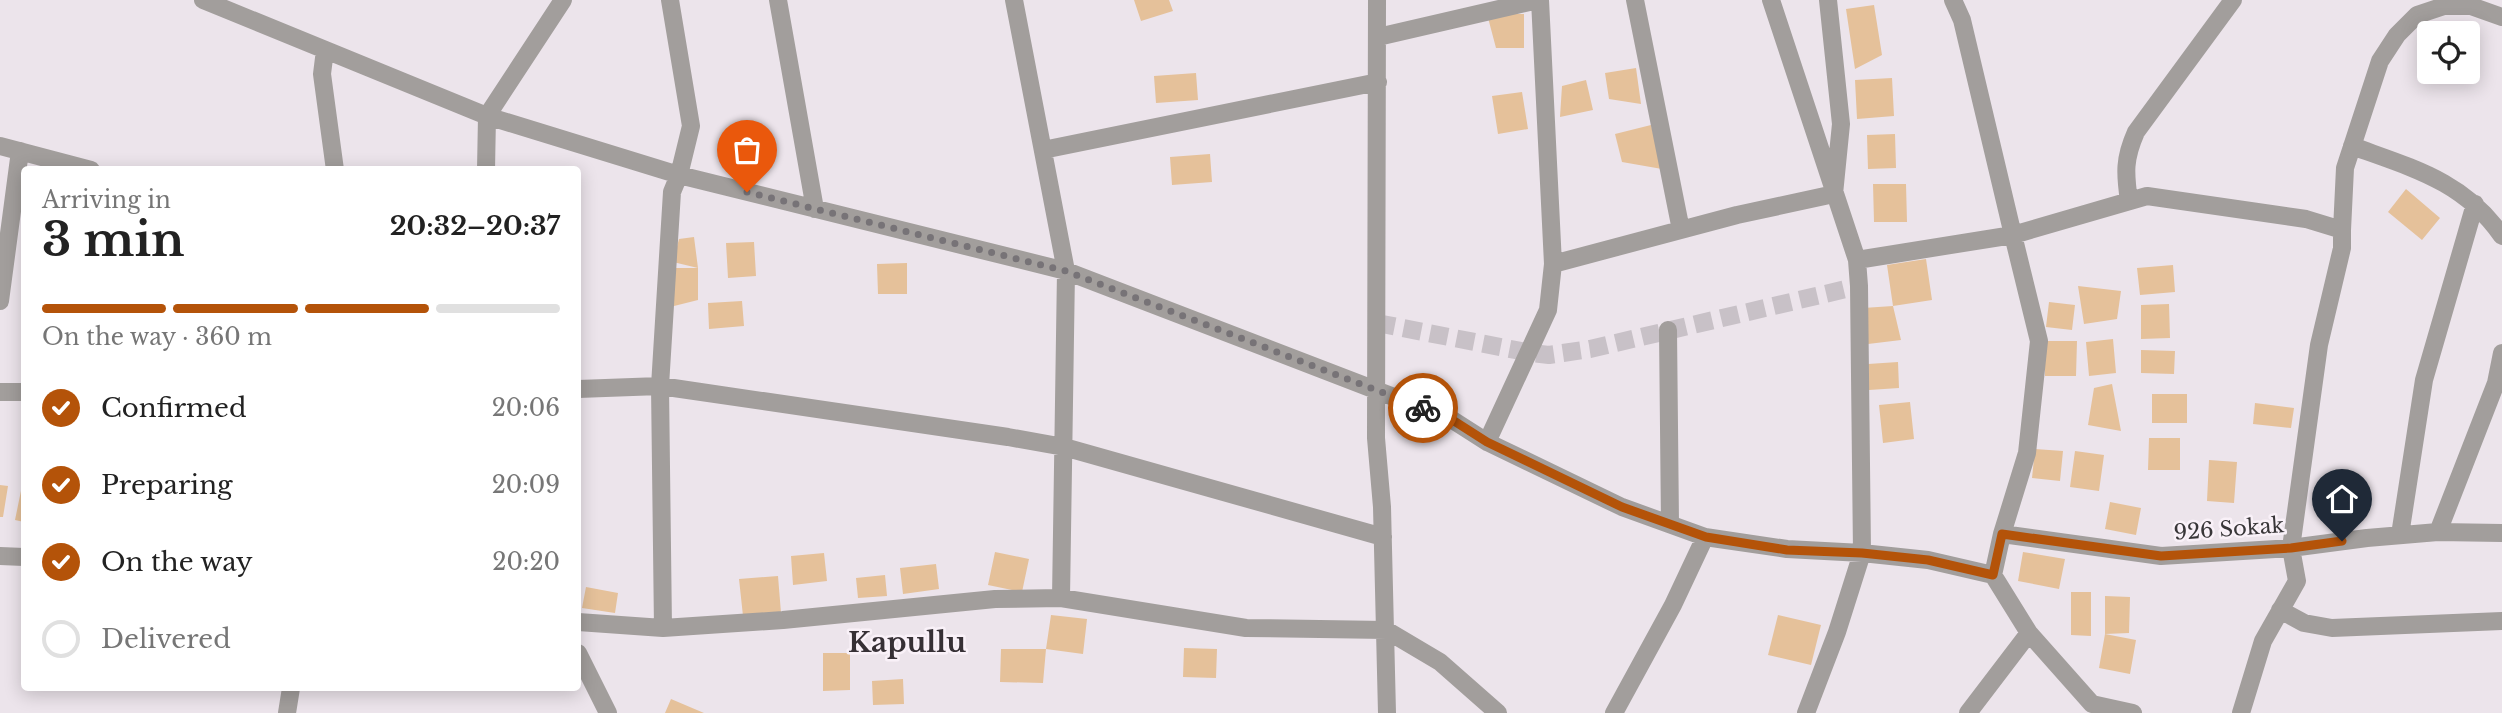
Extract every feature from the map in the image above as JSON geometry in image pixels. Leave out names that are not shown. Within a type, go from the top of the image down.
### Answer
[{"type":"street","points":[[203,0],[487,116],[679,175],[1066,271],[1451,419],[1487,442],[1622,507],[1706,537],[1787,550],[1862,553],[1928,560],[1993,575]]},
{"type":"street","points":[[486,166],[487,116],[563,0]]},
{"type":"street","points":[[663,628],[660,386],[671,192],[679,175],[691,126],[670,0]]},
{"type":"street","points":[[778,0],[815,209]]},
{"type":"street","points":[[1014,0],[1066,271],[1061,598]]},
{"type":"street","points":[[1377,0],[1376,438],[1383,537],[1387,713]]},
{"type":"street","points":[[1378,37],[1539,0],[1552,264],[1548,310],[1487,442]]},
{"type":"street","points":[[1636,0],[1681,229]]},
{"type":"street","points":[[1772,0],[1857,260],[1862,553],[1837,632],[1806,713]]},
{"type":"street","points":[[1828,0],[1841,124],[1834,194]]},
{"type":"street","points":[[1953,0],[1962,20],[2039,341],[2027,453],[2002,534],[1993,575],[2029,633],[2092,704],[2133,713]]},
{"type":"street","points":[[2129,201],[2125,170],[2136,132],[2233,0]]},
{"type":"street","points":[[2241,713],[2263,641],[2297,581],[2291,548],[2319,345],[2342,248],[2345,168],[2380,61],[2397,35],[2417,15],[2441,3],[2471,6],[2502,17]]},
{"type":"street","points":[[325,50],[322,74],[334,166]]},
{"type":"street","points":[[1043,150],[1378,82]]},
{"type":"street","points":[[0,146],[76,166]]},
{"type":"street","points":[[2352,146],[2435,176],[2475,204],[2502,236]]},
{"type":"street","points":[[0,301],[20,151]]},
{"type":"street","points":[[1552,264],[1737,215],[1834,194]]},
{"type":"street","points":[[1857,260],[2014,234],[2147,196],[2306,219],[2342,230]]},
{"type":"street","points":[[2400,535],[2424,380],[2475,204]]},
{"type":"street","points":[[1668,330],[1670,524]]},
{"type":"street","points":[[2438,532],[2496,383],[2502,353]]},
{"type":"street","points":[[581,388],[660,386],[1063,447],[1383,537]]},
{"type":"street","points":[[0,392],[21,392]]},
{"type":"street","name":"926 Sokak","points":[[2002,534],[2161,556],[2291,548],[2438,532],[2502,533]]},
{"type":"street","points":[[1614,713],[1673,605],[1706,537]]},
{"type":"street","points":[[0,556],[21,557]]},
{"type":"street","points":[[581,622],[663,628],[783,620],[996,598],[1061,598],[1246,628],[1386,630],[1440,662],[1498,713]]},
{"type":"street","points":[[2280,610],[2304,623],[2332,628],[2502,621]]},
{"type":"street","points":[[1968,713],[2029,633]]},
{"type":"street","points":[[581,659],[608,713]]},
{"type":"street","points":[[287,713],[291,691]]},
{"type":"building","points":[[1134,0],[1169,0],[1173,11],[1141,21]]},
{"type":"building","points":[[1874,5],[1882,55],[1855,69],[1846,9]]},
{"type":"building","points":[[1487,14],[1524,14],[1524,48],[1496,48]]},
{"type":"building","points":[[1636,68],[1641,104],[1609,99],[1605,73]]},
{"type":"building","points":[[1196,73],[1198,100],[1156,103],[1154,76]]},
{"type":"building","points":[[1892,78],[1894,116],[1857,119],[1855,80]]},
{"type":"building","points":[[1586,80],[1593,110],[1560,117],[1562,86]]},
{"type":"building","points":[[1522,92],[1528,129],[1498,134],[1492,96]]},
{"type":"building","points":[[1651,125],[1662,169],[1622,162],[1615,134]]},
{"type":"building","points":[[1895,134],[1896,168],[1868,169],[1867,135]]},
{"type":"building","points":[[1210,154],[1212,182],[1172,185],[1170,157]]},
{"type":"building","points":[[1873,184],[1906,184],[1907,222],[1874,222]]},
{"type":"building","points":[[2406,189],[2440,218],[2422,240],[2388,212]]},
{"type":"building","points":[[694,237],[698,268],[673,262],[679,239]]},
{"type":"building","points":[[754,242],[756,276],[728,278],[726,243]]},
{"type":"building","points":[[1926,259],[1932,300],[1893,306],[1887,265]]},
{"type":"building","points":[[907,263],[907,294],[878,294],[877,264]]},
{"type":"building","points":[[2173,265],[2175,292],[2140,295],[2137,268]]},
{"type":"building","points":[[674,268],[698,268],[698,300],[674,306]]},
{"type":"building","points":[[2078,286],[2121,291],[2117,319],[2084,324]]},
{"type":"building","points":[[742,301],[744,326],[709,329],[708,303]]},
{"type":"building","points":[[2049,302],[2075,305],[2072,330],[2046,327]]},
{"type":"building","points":[[2169,304],[2170,338],[2141,339],[2141,305]]},
{"type":"building","points":[[1893,306],[1901,340],[1868,344],[1863,308]]},
{"type":"building","points":[[2113,339],[2116,373],[2089,376],[2086,342]]},
{"type":"building","points":[[2045,341],[2077,341],[2076,376],[2045,376]]},
{"type":"building","points":[[2141,350],[2175,351],[2174,374],[2141,373]]},
{"type":"building","points":[[1898,362],[1899,388],[1869,390],[1868,364]]},
{"type":"building","points":[[2112,384],[2121,431],[2088,425],[2094,388]]},
{"type":"building","points":[[2152,394],[2187,394],[2187,423],[2152,423]]},
{"type":"building","points":[[1910,402],[1914,439],[1883,443],[1879,405]]},
{"type":"building","points":[[2255,403],[2294,408],[2291,428],[2253,424]]},
{"type":"building","points":[[2149,438],[2180,438],[2180,470],[2148,470]]},
{"type":"building","points":[[2035,449],[2063,451],[2060,481],[2032,478]]},
{"type":"building","points":[[2075,451],[2104,455],[2099,491],[2070,487]]},
{"type":"building","points":[[2209,460],[2237,462],[2234,503],[2207,501]]},
{"type":"building","points":[[0,485],[8,486],[3,517],[0,517]]},
{"type":"building","points":[[21,491],[21,521],[15,520]]},
{"type":"building","points":[[2110,502],[2141,508],[2136,535],[2105,529]]},
{"type":"building","points":[[995,552],[1029,559],[1022,592],[988,585]]},
{"type":"building","points":[[2023,552],[2065,559],[2059,589],[2018,581]]},
{"type":"building","points":[[824,553],[827,581],[793,585],[791,556]]},
{"type":"building","points":[[936,564],[939,589],[903,594],[900,568]]},
{"type":"building","points":[[885,575],[887,596],[858,598],[856,578]]},
{"type":"building","points":[[778,576],[781,613],[743,616],[739,579]]},
{"type":"building","points":[[586,587],[618,593],[615,613],[582,608]]},
{"type":"building","points":[[2071,592],[2091,592],[2091,636],[2071,635]]},
{"type":"building","points":[[2105,596],[2130,597],[2129,633],[2105,634]]},
{"type":"building","points":[[1051,615],[1087,619],[1083,654],[1046,649]]},
{"type":"building","points":[[1778,615],[1821,625],[1811,665],[1768,655]]},
{"type":"building","points":[[2105,634],[2136,640],[2130,674],[2099,668]]},
{"type":"building","points":[[1184,648],[1217,649],[1216,678],[1183,677]]},
{"type":"building","points":[[1001,649],[1046,649],[1043,683],[1000,682]]},
{"type":"building","points":[[823,653],[850,653],[850,690],[823,691]]},
{"type":"building","points":[[903,679],[904,704],[873,705],[872,681]]},
{"type":"building","points":[[671,699],[704,713],[665,713]]},
{"type":"tunnel","points":[[1377,323],[1549,355],[1590,349],[1859,286]]},
{"type":"way so far","points":[[747,192],[1066,271],[1423,408]]},
{"type":"district","name":"Kapullu","points":[[907,642]]},
{"type":"route","points":[[1423,408],[1451,419],[1487,442],[1622,507],[1706,537],[1787,550],[1862,553],[1928,560],[1993,575],[2002,534],[2161,556],[2291,548],[2342,541]]}]
